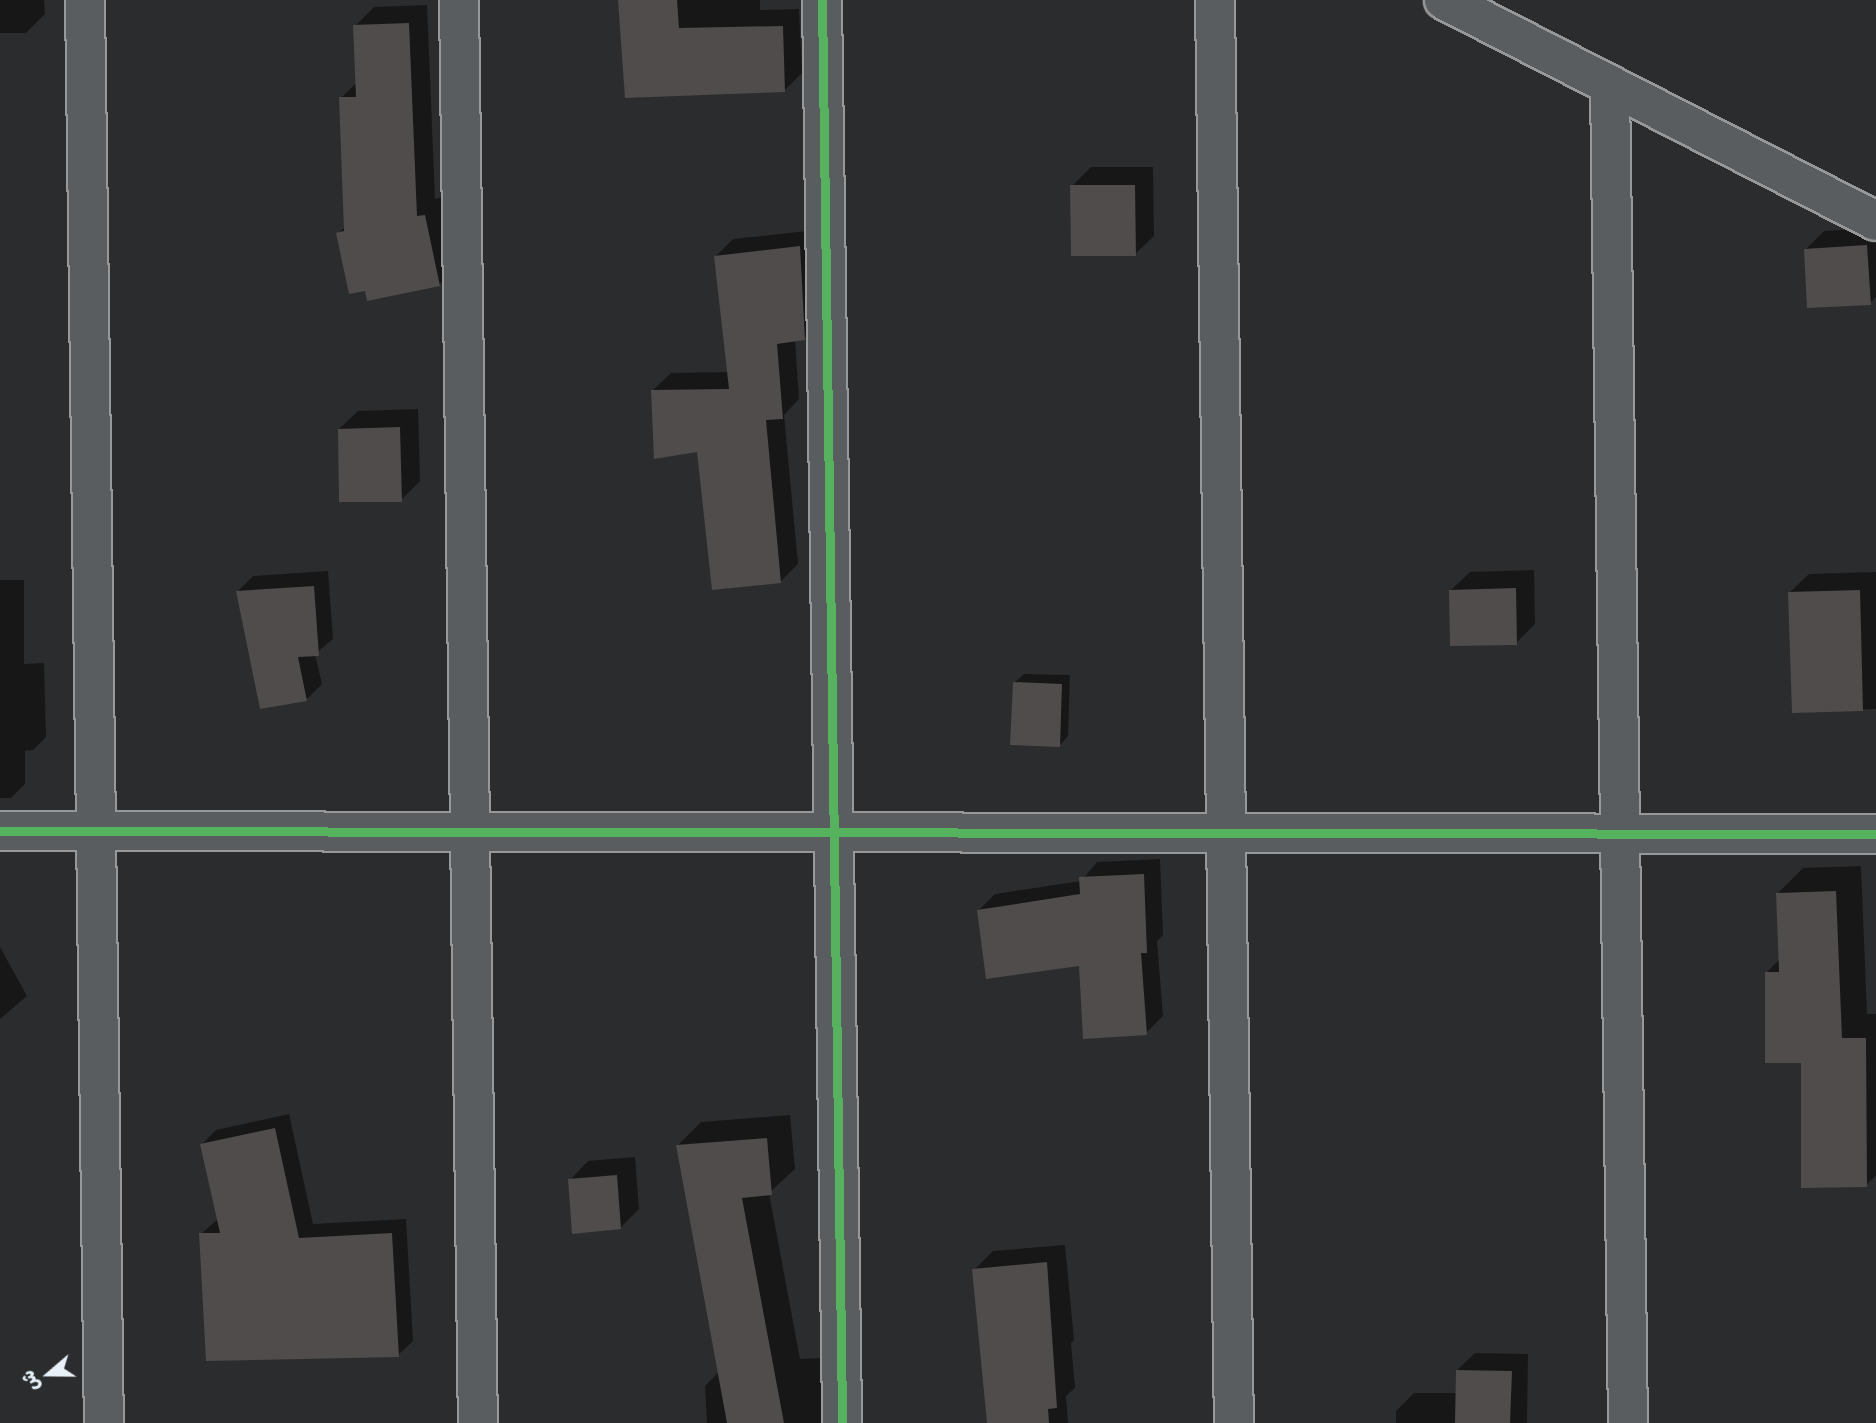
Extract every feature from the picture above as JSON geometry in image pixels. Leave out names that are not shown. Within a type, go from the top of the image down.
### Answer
[{"type":"street","points":[[85,0],[104,1423]]},
{"type":"street","points":[[459,0],[478,1423]]},
{"type":"street","points":[[822,0],[842,1423]]},
{"type":"street","points":[[1215,0],[1234,1423]]},
{"type":"street","points":[[1444,0],[1876,221]]},
{"type":"street","points":[[1610,85],[1628,1423]]},
{"type":"street","points":[[0,831],[1876,834]]},
{"type":"building","points":[[618,0],[677,0],[679,28],[783,26],[785,92],[625,98]]},
{"type":"building","points":[[409,23],[417,216],[425,215],[440,286],[367,301],[365,291],[349,294],[336,233],[344,231],[339,97],[356,97],[353,25]]},
{"type":"building","points":[[1070,185],[1135,185],[1136,256],[1071,256]]},
{"type":"building","points":[[1867,245],[1871,305],[1807,308],[1804,249]]},
{"type":"building","points":[[800,246],[805,340],[777,344],[783,419],[766,420],[781,583],[712,590],[697,452],[654,459],[651,390],[729,389],[714,256]]},
{"type":"building","points":[[400,427],[402,502],[339,502],[338,429]]},
{"type":"building","points":[[314,586],[319,656],[298,657],[307,701],[260,709],[236,591]]},
{"type":"building","points":[[1516,588],[1517,645],[1450,646],[1449,590]]},
{"type":"building","points":[[1860,590],[1863,711],[1792,713],[1788,592]]},
{"type":"building","points":[[1013,682],[1062,684],[1060,747],[1010,745]]},
{"type":"building","points":[[1144,874],[1147,953],[1141,953],[1147,1035],[1083,1039],[1079,966],[986,979],[977,910],[1080,894],[1079,877]]},
{"type":"building","points":[[1836,891],[1842,1038],[1866,1038],[1867,1187],[1801,1188],[1801,1063],[1765,1063],[1765,972],[1779,972],[1776,893]]},
{"type":"building","points":[[275,1128],[299,1238],[392,1233],[399,1357],[206,1361],[199,1233],[220,1233],[200,1144]]},
{"type":"building","points":[[767,1138],[772,1195],[742,1198],[784,1423],[727,1423],[676,1145]]},
{"type":"building","points":[[617,1175],[621,1229],[572,1234],[568,1179]]},
{"type":"building","points":[[1047,1262],[1057,1408],[1048,1409],[1049,1423],[987,1423],[972,1269]]},
{"type":"building","points":[[1456,1370],[1512,1371],[1510,1423],[1455,1423]]},
{"type":"cycle path","points":[[822,0],[842,1423]]},
{"type":"cycle path","points":[[0,831],[1876,834]]}]
